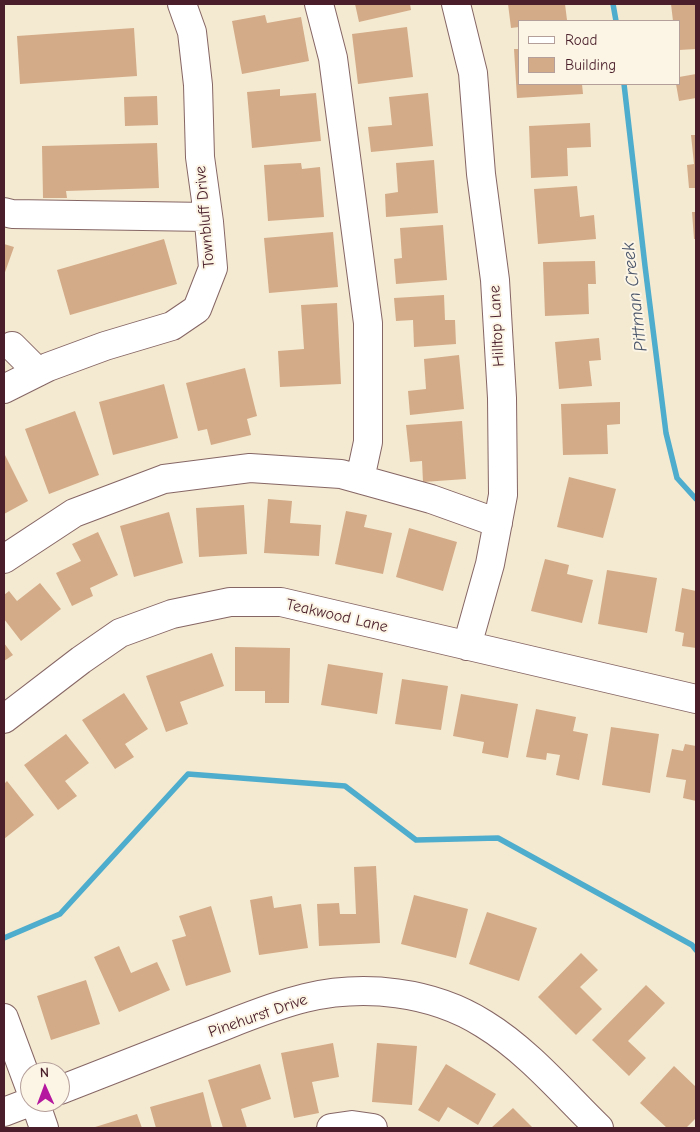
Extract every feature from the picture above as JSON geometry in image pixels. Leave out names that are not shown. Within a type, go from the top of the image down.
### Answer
[{"type":"street","name":"Townbluff Drive","points":[[4,389],[38,372],[105,346],[172,326],[197,310],[213,268],[200,157],[198,85],[192,32],[182,4]]},
{"type":"street","points":[[319,4],[333,58],[368,323],[368,442],[360,479]]},
{"type":"street","name":"Hilltop Lane","points":[[456,4],[473,73],[481,174],[495,280],[502,418],[503,495],[490,564],[467,646]]},
{"type":"street","points":[[4,212],[12,214],[208,217]]},
{"type":"street","points":[[12,346],[38,372]]},
{"type":"street","points":[[4,559],[74,513],[164,479],[250,468],[341,474],[431,499],[498,522]]},
{"type":"street","name":"Teakwood Lane","points":[[4,719],[81,660],[120,633],[172,614],[230,602],[281,602],[696,698]]},
{"type":"street","name":"Pinehurst Drive","points":[[70,1086],[268,1009],[305,998],[335,993],[400,993],[460,1010],[484,1024],[523,1054],[599,1128]]},
{"type":"street","points":[[4,1018],[20,1062]]},
{"type":"street","points":[[4,1112],[20,1106]]},
{"type":"street","points":[[38,1112],[44,1128]]},
{"type":"street","points":[[331,1128],[352,1125],[373,1128]]},
{"type":"building","points":[[355,4],[410,4],[411,10],[359,22]]},
{"type":"building","points":[[508,4],[565,4],[567,20],[518,20],[518,27],[511,28]]},
{"type":"building","points":[[671,4],[696,4],[696,49],[680,50],[680,20],[673,20]]},
{"type":"building","points":[[265,15],[267,23],[301,17],[309,61],[242,74],[232,21]]},
{"type":"building","points":[[407,27],[413,77],[358,84],[352,34]]},
{"type":"building","points":[[134,28],[137,76],[20,84],[17,36]]},
{"type":"building","points":[[514,49],[518,49],[518,85],[582,85],[583,94],[517,98]]},
{"type":"building","points":[[696,74],[696,98],[679,101],[676,85],[680,85],[680,77]]},
{"type":"building","points":[[280,89],[280,96],[316,93],[321,141],[252,148],[247,92]]},
{"type":"building","points":[[428,93],[433,146],[371,152],[368,127],[392,125],[389,97]]},
{"type":"building","points":[[157,96],[158,125],[125,126],[124,97]]},
{"type":"building","points":[[590,123],[591,147],[567,148],[568,176],[531,178],[529,126]]},
{"type":"building","points":[[691,135],[696,135],[696,188],[689,188],[687,165],[694,164]]},
{"type":"building","points":[[157,143],[159,188],[66,191],[67,198],[43,198],[42,146]]},
{"type":"building","points":[[434,160],[438,213],[386,217],[385,194],[398,192],[396,163]]},
{"type":"building","points":[[301,163],[302,169],[320,167],[324,217],[268,221],[264,165]]},
{"type":"building","points":[[577,186],[580,217],[594,215],[596,239],[538,244],[534,189]]},
{"type":"building","points":[[692,212],[696,212],[696,239],[694,239]]},
{"type":"building","points":[[443,225],[447,280],[396,284],[394,259],[402,258],[400,228]]},
{"type":"building","points":[[333,232],[338,287],[269,293],[264,238]]},
{"type":"building","points":[[164,239],[177,284],[70,315],[57,270]]},
{"type":"building","points":[[4,244],[14,247],[4,275]]},
{"type":"building","points":[[595,261],[596,284],[588,284],[589,314],[545,316],[543,262]]},
{"type":"building","points":[[444,295],[445,320],[455,320],[456,344],[414,347],[413,320],[396,321],[394,298]]},
{"type":"building","points":[[337,303],[341,384],[280,387],[278,351],[304,349],[301,305]]},
{"type":"building","points":[[599,338],[601,360],[589,361],[592,386],[559,389],[555,342]]},
{"type":"building","points":[[459,355],[464,409],[410,415],[408,391],[426,389],[424,359]]},
{"type":"building","points":[[245,368],[257,416],[247,419],[251,435],[211,445],[207,429],[198,431],[186,383]]},
{"type":"building","points":[[164,384],[178,438],[113,455],[99,402]]},
{"type":"building","points":[[620,402],[620,424],[607,425],[608,454],[563,455],[561,404]]},
{"type":"building","points":[[75,411],[99,475],[49,494],[25,429]]},
{"type":"building","points":[[462,421],[466,479],[423,482],[422,461],[410,462],[406,425]]},
{"type":"building","points":[[4,453],[28,501],[4,514]]},
{"type":"building","points":[[569,477],[616,489],[603,538],[557,527]]},
{"type":"building","points":[[268,499],[292,501],[290,523],[321,525],[319,556],[264,553]]},
{"type":"building","points":[[244,505],[247,554],[199,557],[196,508]]},
{"type":"building","points":[[346,511],[367,515],[364,527],[392,533],[383,574],[335,564]]},
{"type":"building","points":[[169,512],[183,563],[134,577],[120,526]]},
{"type":"building","points":[[409,528],[457,542],[443,591],[396,577]]},
{"type":"building","points":[[98,532],[118,575],[90,588],[93,596],[72,606],[56,573],[81,561],[72,544]]},
{"type":"building","points":[[545,559],[569,565],[567,574],[593,580],[582,623],[531,611]]},
{"type":"building","points":[[607,570],[657,578],[647,633],[598,624]]},
{"type":"building","points":[[40,583],[61,609],[21,641],[4,619],[4,595],[9,591],[17,601]]},
{"type":"building","points":[[682,588],[696,591],[696,648],[682,646],[684,633],[675,631]]},
{"type":"building","points":[[4,643],[13,655],[4,661]]},
{"type":"building","points":[[235,647],[290,648],[289,703],[265,703],[265,691],[235,691]]},
{"type":"building","points":[[212,653],[224,686],[180,702],[188,724],[166,732],[146,676]]},
{"type":"building","points":[[328,664],[383,673],[377,714],[321,705]]},
{"type":"building","points":[[402,679],[448,686],[441,730],[395,724]]},
{"type":"building","points":[[124,693],[148,729],[125,744],[134,757],[115,769],[82,720]]},
{"type":"building","points":[[461,694],[518,704],[508,758],[482,753],[484,742],[453,736]]},
{"type":"building","points":[[536,709],[576,717],[573,731],[588,734],[579,780],[556,775],[560,755],[547,753],[546,760],[526,757]]},
{"type":"building","points":[[611,727],[659,734],[650,793],[602,785]]},
{"type":"building","points":[[66,734],[89,763],[65,781],[77,796],[58,810],[24,765]]},
{"type":"building","points":[[685,744],[696,746],[696,801],[683,798],[686,780],[666,777],[672,749],[683,751]]},
{"type":"building","points":[[7,781],[34,815],[4,839],[4,784]]},
{"type":"building","points":[[376,866],[380,943],[319,946],[317,904],[339,903],[340,914],[356,914],[354,867]]},
{"type":"building","points":[[414,895],[468,909],[456,958],[401,944]]},
{"type":"building","points":[[272,896],[274,908],[301,904],[308,948],[259,955],[250,900]]},
{"type":"building","points":[[211,906],[231,972],[186,986],[172,940],[186,936],[179,916]]},
{"type":"building","points":[[487,912],[537,928],[519,981],[469,964]]},
{"type":"building","points":[[119,946],[131,973],[157,962],[170,990],[119,1012],[94,957]]},
{"type":"building","points":[[581,953],[598,970],[580,987],[602,1009],[576,1035],[538,997]]},
{"type":"building","points":[[86,980],[100,1024],[51,1040],[37,996]]},
{"type":"building","points":[[646,985],[665,1003],[628,1041],[646,1058],[629,1076],[592,1040]]},
{"type":"building","points":[[333,1043],[339,1077],[312,1082],[319,1113],[294,1118],[281,1053]]},
{"type":"building","points":[[377,1043],[417,1046],[412,1105],[372,1102]]},
{"type":"building","points":[[260,1064],[271,1099],[241,1109],[247,1128],[223,1128],[208,1080]]},
{"type":"building","points":[[446,1064],[496,1094],[478,1125],[448,1107],[439,1122],[418,1110]]},
{"type":"building","points":[[674,1066],[696,1087],[696,1118],[686,1128],[667,1128],[640,1103]]},
{"type":"building","points":[[203,1092],[212,1128],[156,1128],[150,1107]]},
{"type":"building","points":[[513,1108],[533,1128],[491,1128]]},
{"type":"building","points":[[137,1114],[142,1128],[92,1128]]},
{"type":"waterway","name":"Pittman Creek","points":[[613,4],[616,20]]},
{"type":"waterway","name":"Pittman Creek","points":[[624,85],[666,433],[677,478],[696,499]]},
{"type":"waterway","points":[[4,938],[60,914],[188,774],[345,786],[416,840],[498,838],[692,945],[696,950]]}]
